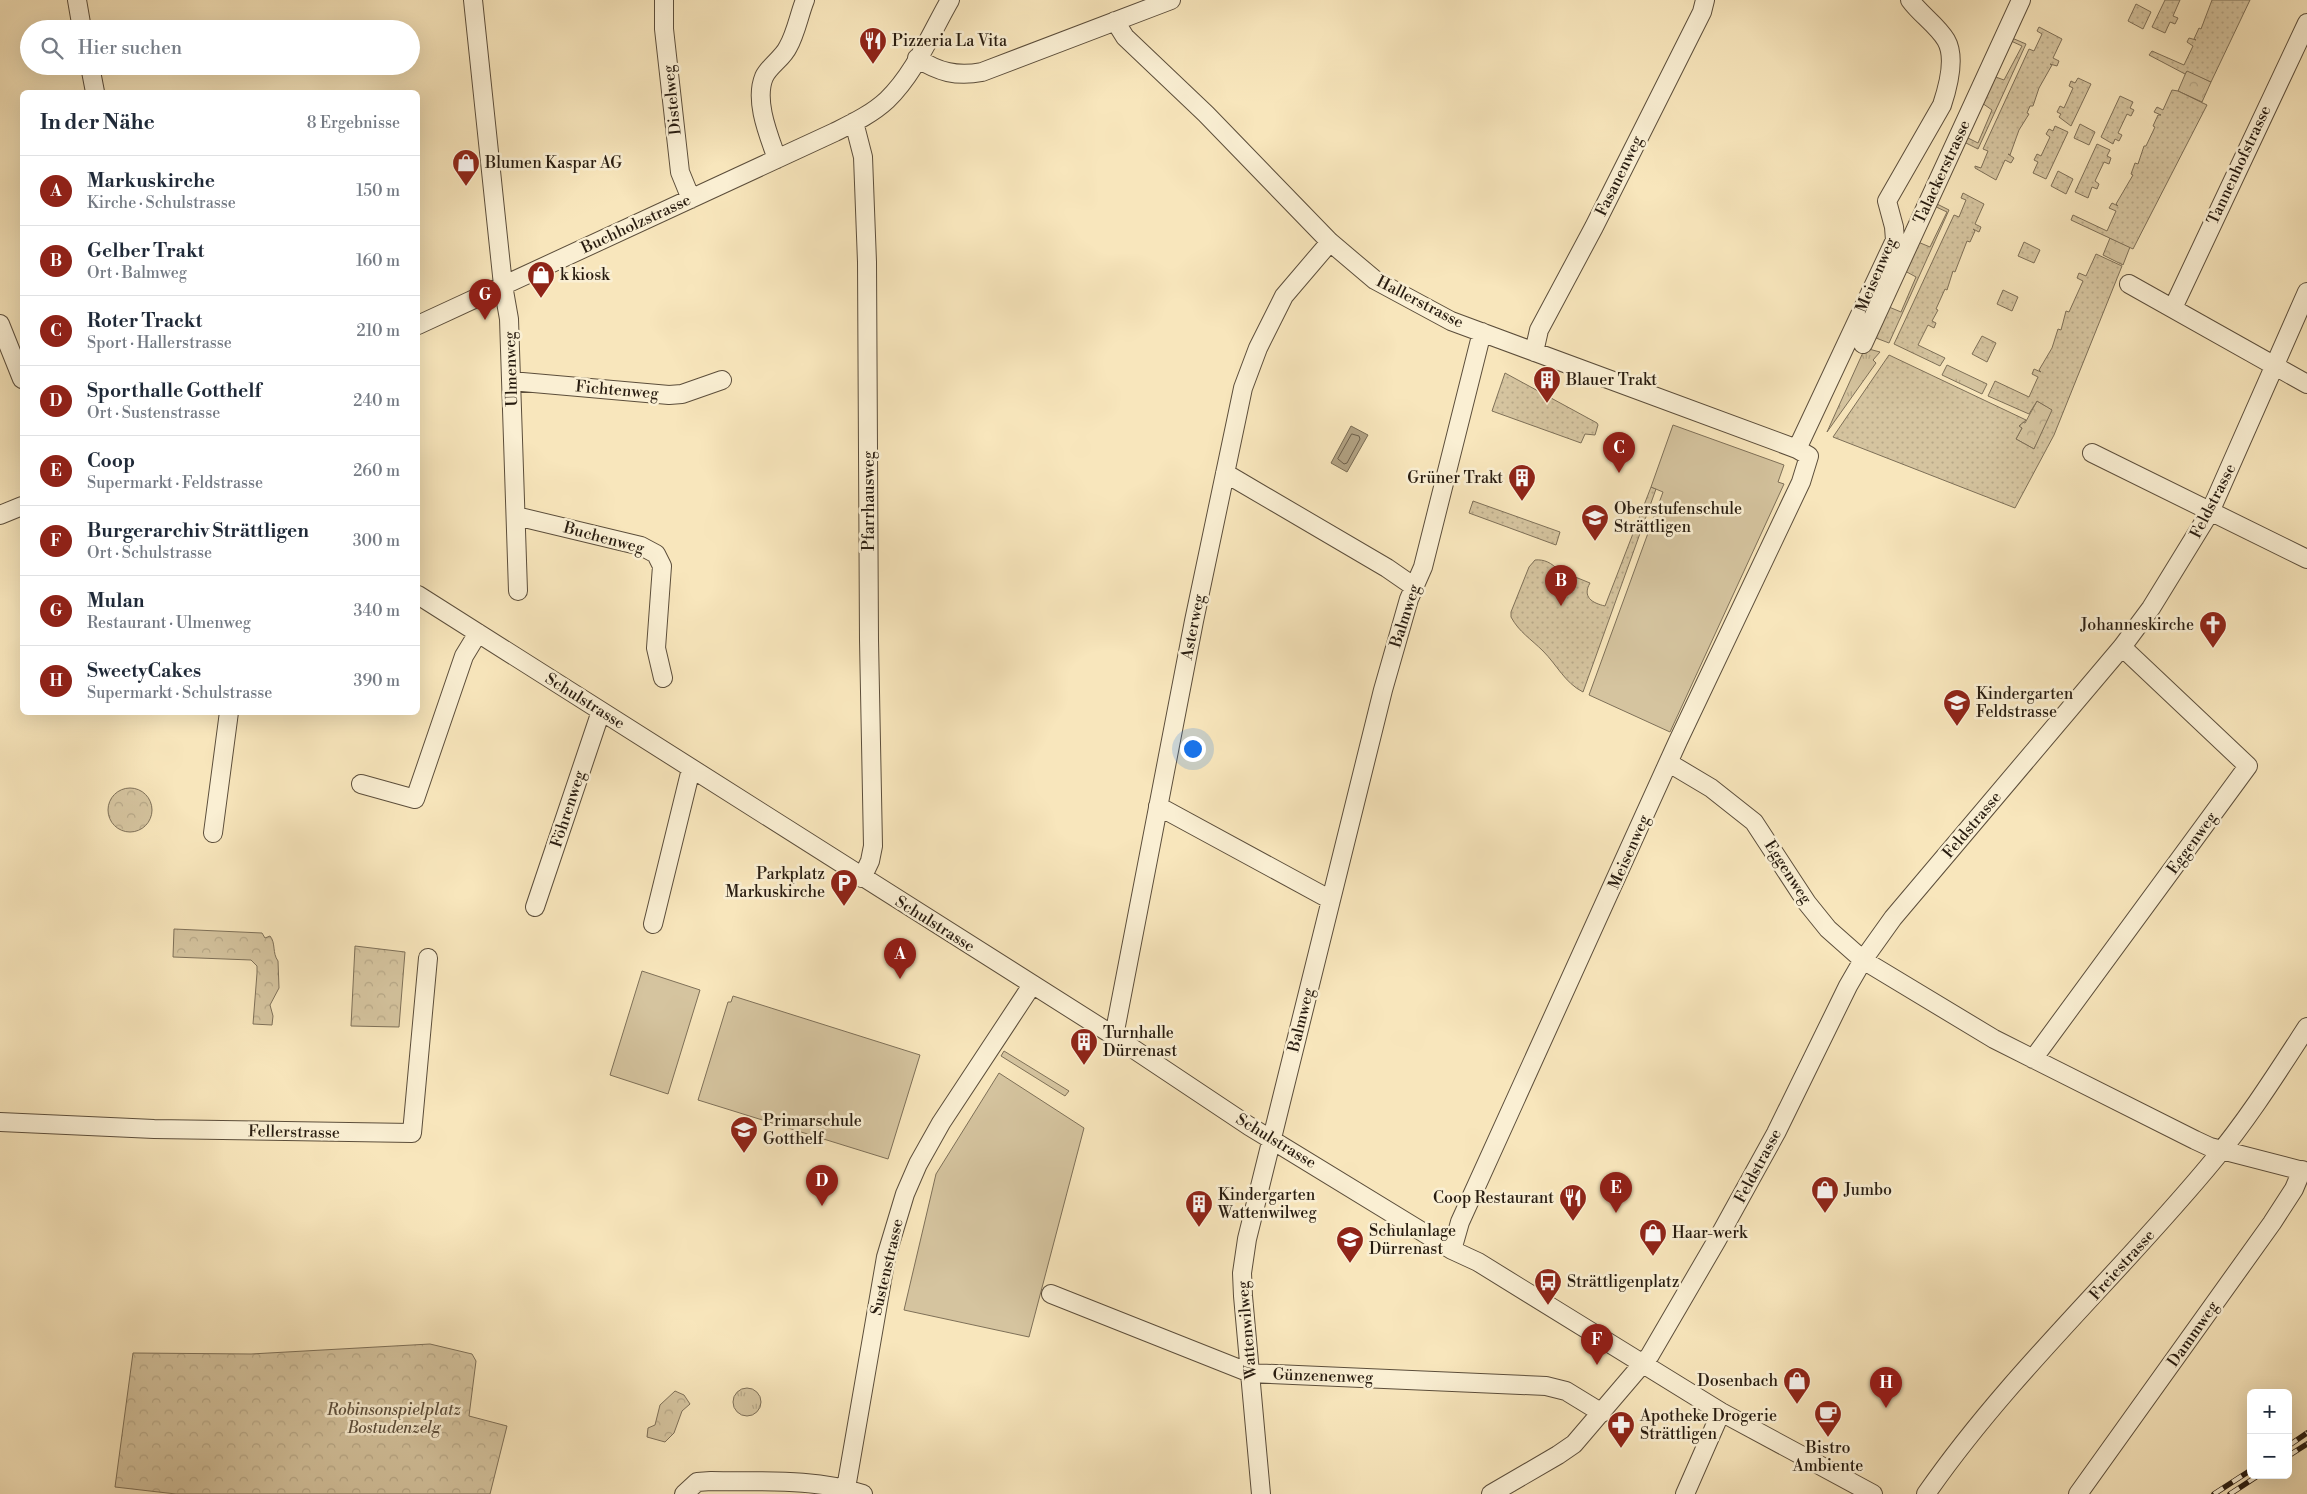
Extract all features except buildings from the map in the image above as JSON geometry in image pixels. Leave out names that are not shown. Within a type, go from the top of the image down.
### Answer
[{"type":"street","points":[[77,0],[80,20]]},
{"type":"street","name":"Ulmenweg","points":[[473,0],[503,285],[509,319],[518,591]]},
{"type":"street","name":"Distelweg","points":[[664,0],[664,29],[680,172],[691,199]]},
{"type":"street","points":[[777,159],[765,125],[762,87],[764,76],[788,48],[805,0]]},
{"type":"street","name":"Buchholzstrasse","points":[[420,324],[854,122],[885,101],[906,77],[950,0]]},
{"type":"street","points":[[917,58],[939,71],[958,75],[972,74],[1171,0]]},
{"type":"street","name":"Fasanenweg","points":[[1534,352],[1539,330],[1594,227],[1702,12],[1705,0]]},
{"type":"street","name":"Meisenweg","points":[[1452,1250],[1460,1222],[1669,763],[1802,482],[1803,452],[1895,240],[1894,227],[1887,201],[1942,105],[1945,95],[1950,48],[1946,39],[1910,0]]},
{"type":"street","name":"Talackerstrasse","points":[[1863,344],[2021,0]]},
{"type":"street","name":"Hallerstrasse","points":[[1115,21],[1126,37],[1206,114],[1330,242],[1367,274],[1393,291],[1431,312],[1803,452]]},
{"type":"street","name":"Tannenhofstrasse","points":[[2173,308],[2307,23]]},
{"type":"street","points":[[92,75],[95,90]]},
{"type":"street","name":"Pfarrhausweg","points":[[854,122],[864,157],[868,262],[869,640],[873,846],[870,861],[862,878]]},
{"type":"street","name":"Asterweg","points":[[1114,1036],[1158,806],[1244,388],[1258,348],[1284,296],[1330,242]]},
{"type":"street","points":[[2129,284],[2307,384]]},
{"type":"street","name":"Feldstrasse","points":[[1491,1494],[1558,1456],[1574,1444],[1643,1365],[1717,1240],[1776,1133],[1863,960],[1893,918],[2122,647],[2178,567],[2210,512],[2307,292]]},
{"type":"street","points":[[0,324],[20,374]]},
{"type":"street","name":"Balmweg","points":[[1273,1140],[1383,690],[1414,586],[1423,567],[1482,332]]},
{"type":"street","name":"Fichtenweg","points":[[511,381],[669,395],[682,394],[722,380]]},
{"type":"street","points":[[2092,453],[2307,559]]},
{"type":"street","points":[[1225,473],[1387,568],[1414,586]]},
{"type":"street","points":[[0,515],[20,507]]},
{"type":"street","name":"Buchenweg","points":[[516,516],[641,546],[656,554],[662,566],[656,648],[663,678]]},
{"type":"street","name":"Schulstrasse","points":[[420,597],[476,639],[600,711],[1114,1036],[1273,1140],[1452,1250],[1478,1262],[1721,1412],[1873,1494]]},
{"type":"street","points":[[361,784],[415,799],[456,676],[464,656],[476,639]]},
{"type":"street","points":[[422,811],[471,669],[476,639]]},
{"type":"street","name":"Eggenweg","points":[[2033,1059],[2248,766],[2122,647]]},
{"type":"street","name":"Föhrenweg","points":[[535,907],[600,711]]},
{"type":"street","points":[[213,833],[229,715]]},
{"type":"street","name":"Eggenweg","points":[[1669,763],[1711,788],[1754,822],[1806,902],[1828,928],[1863,960],[1977,1029],[2033,1059],[2195,1140],[2222,1150]]},
{"type":"street","points":[[653,924],[691,769]]},
{"type":"street","points":[[1158,806],[1331,900]]},
{"type":"street","name":"Fellerstrasse","points":[[0,1122],[154,1129],[412,1133],[428,958]]},
{"type":"street","name":"Sustenstrasse","points":[[845,1491],[886,1257],[905,1194],[918,1164],[942,1123],[1032,985]]},
{"type":"street","name":"Freiestrasse","points":[[1926,1494],[1990,1408],[2148,1236],[2222,1150],[2307,1027]]},
{"type":"street","name":"Wattenwilweg","points":[[1262,1494],[1242,1273],[1247,1239],[1273,1140]]},
{"type":"street","name":"Dammweg","points":[[2078,1494],[2272,1223],[2304,1171],[2222,1150]]},
{"type":"street","name":"Günzenenweg","points":[[1051,1294],[1250,1373],[1546,1386],[1566,1391],[1602,1413]]},
{"type":"street","points":[[1685,1494],[1721,1412]]},
{"type":"street","points":[[684,1494],[697,1482],[710,1481],[817,1484],[863,1494]]},
{"type":"green space","points":[[2165,0],[2180,0],[2173,16],[2178,18],[2175,24],[2170,22],[2165,33],[2152,27]]},
{"type":"green space","points":[[2212,0],[2250,0],[2211,82],[2187,71],[2185,74],[2149,55],[2152,51],[2184,65],[2193,46],[2187,42],[2189,38],[2196,40],[2194,39],[2199,28],[2201,29]]},
{"type":"green space","points":[[2136,4],[2151,12],[2143,29],[2128,21]]},
{"type":"green space","points":[[2039,27],[2062,39],[2053,58],[2059,61],[2057,66],[2050,64],[2052,65],[2039,88],[2033,106],[2030,106],[2027,113],[2029,114],[2019,130],[2010,155],[2008,154],[2014,158],[2011,163],[2005,160],[1996,180],[1975,168],[1975,166],[1981,168],[1988,151],[1983,149],[2029,49],[2034,51],[2042,34],[2037,31]]},
{"type":"green space","points":[[2012,38],[2026,44],[1978,149],[1964,142],[1966,137],[1978,143],[1992,110],[1982,103],[1993,76],[2004,80],[2022,46],[2011,41]]},
{"type":"green space","points":[[2187,70],[2211,82],[2202,102],[2178,91]]},
{"type":"green space","points":[[2078,78],[2091,84],[2071,126],[2059,117],[2061,114],[2057,112],[2060,106],[2064,108],[2073,88],[2069,86],[2071,81],[2075,83]]},
{"type":"green space","points":[[2172,90],[2207,105],[2133,249],[2071,220],[2073,215],[2107,231],[2116,211],[2109,208],[2112,203],[2118,206],[2116,204],[2133,175],[2131,174],[2135,163],[2138,164],[2144,146],[2146,146],[2155,127],[2153,126],[2158,115],[2161,115],[2154,112],[2157,107],[2163,110]]},
{"type":"green space","points":[[2120,96],[2133,102],[2130,108],[2134,110],[2131,116],[2127,114],[2118,133],[2122,135],[2119,141],[2115,139],[2113,144],[2101,137]]},
{"type":"green space","points":[[2080,124],[2095,132],[2089,145],[2074,138]]},
{"type":"green space","points":[[2055,126],[2068,132],[2046,179],[2033,173],[2038,162],[2034,160],[2037,154],[2041,156],[2050,137],[2046,134],[2049,129],[2053,131]]},
{"type":"green space","points":[[2097,144],[2110,150],[2107,156],[2111,158],[2109,164],[2104,162],[2095,181],[2099,184],[2097,189],[2092,187],[2088,198],[2075,192]]},
{"type":"green space","points":[[2058,171],[2073,179],[2066,194],[2051,186]]},
{"type":"green space","points":[[1963,193],[1984,204],[1975,224],[1981,227],[1979,232],[1973,229],[1975,231],[1970,242],[1967,241],[1955,272],[1953,271],[1947,290],[1945,289],[1936,309],[1938,310],[1932,321],[1936,323],[1934,328],[1928,325],[1918,345],[1945,358],[1940,366],[1894,344],[1954,215],[1959,217],[1966,200],[1961,198]]},
{"type":"green space","points":[[1935,203],[1949,210],[1889,343],[1876,338],[1889,307],[1901,312],[1916,277],[1905,271],[1918,242],[1930,247],[1947,212],[1934,206]]},
{"type":"green space","points":[[2110,238],[2130,247],[2123,265],[2103,255]]},
{"type":"green space","points":[[2024,242],[2040,250],[2034,263],[2018,256]]},
{"type":"green space","points":[[2096,254],[2122,266],[2054,435],[2015,508],[1833,437],[1889,355],[2026,420],[2019,426],[2022,428],[2016,439],[2034,449],[2052,410],[2037,401],[2029,414],[1988,396],[1995,381],[2029,397],[2038,377],[2032,374],[2034,369],[2041,372],[2039,370],[2052,348],[2058,329],[2061,330],[2066,311],[2069,312],[2083,281],[2077,278],[2079,273],[2086,276]]},
{"type":"green space","points":[[2003,290],[2018,297],[2012,311],[1997,304]]},
{"type":"green space","points":[[1982,336],[1996,343],[1987,362],[1972,354]]},
{"type":"green space","points":[[1865,348],[1880,352],[1873,360],[1876,363],[1827,432]]},
{"type":"green space","points":[[1947,365],[1987,384],[1982,394],[1942,375]]},
{"type":"green space","name":"Blauer Trakt","points":[[1505,373],[1597,423],[1595,435],[1585,434],[1581,443],[1492,411]]},
{"type":"green space","points":[[2037,401],[2053,410],[2034,449],[2016,439],[2022,428],[2019,427],[2022,422],[2025,423]]},
{"type":"green space","points":[[1673,425],[1784,465],[1778,482],[1784,484],[1670,732],[1589,695],[1663,492],[1651,487]]},
{"type":"green space","points":[[1651,487],[1656,489],[1583,692],[1571,684],[1548,656],[1521,631],[1511,617],[1511,612],[1529,567],[1535,560],[1548,562],[1558,570],[1590,583],[1587,592],[1588,596],[1592,601],[1605,606]]},
{"type":"green space","points":[[1473,501],[1560,532],[1556,545],[1469,513]]},
{"type":"green space","points":[[130,788],[142,792],[148,798],[152,810],[148,822],[142,828],[130,832],[118,828],[112,822],[108,810],[112,798],[118,792]]},
{"type":"green space","points":[[174,929],[262,933],[265,938],[270,936],[278,961],[279,988],[270,1005],[273,1016],[272,1025],[253,1024],[257,966],[251,960],[173,957]]},
{"type":"green space","points":[[355,946],[405,952],[399,1027],[351,1026]]},
{"type":"green space","points":[[642,971],[700,990],[668,1094],[610,1075]]},
{"type":"green space","points":[[733,996],[920,1055],[888,1159],[698,1100],[728,1002],[731,1002]]},
{"type":"green space","points":[[1004,1051],[1069,1091],[1065,1096],[1001,1056]]},
{"type":"green space","points":[[999,1073],[1084,1128],[1029,1337],[904,1310],[936,1174]]},
{"type":"green space","name":"Robinsonspielplatz Bostudenzelg","points":[[430,1344],[472,1354],[476,1361],[469,1416],[507,1426],[490,1494],[176,1494],[115,1487],[133,1353],[251,1354]]},
{"type":"green space","points":[[747,1388],[757,1392],[761,1402],[757,1412],[747,1416],[737,1412],[733,1402],[737,1392]]},
{"type":"green space","points":[[675,1391],[684,1395],[690,1404],[682,1411],[674,1433],[665,1442],[647,1437],[648,1428],[655,1425],[660,1405]]},
{"type":"water","points":[[1351,426],[1368,435],[1347,472],[1331,463]]},
{"type":"railway","points":[[2292,1443],[2307,1433]]},
{"type":"railway","points":[[2292,1453],[2307,1444]]},
{"type":"railway","points":[[2214,1494],[2247,1473]]},
{"type":"railway","points":[[2230,1494],[2253,1479]]},
{"type":"place","name":"Pizzeria La Vita","points":[[873,65]]},
{"type":"place","name":"Blumen Kaspar AG","points":[[466,187]]},
{"type":"place","name":"k kiosk","points":[[541,299]]},
{"type":"place","name":"Mulan","points":[[485,320]]},
{"type":"place","name":"Blauer Trakt","points":[[1547,404]]},
{"type":"place","name":"Roter Trackt","points":[[1619,473]]},
{"type":"place","name":"Grüner Trakt","points":[[1522,502]]},
{"type":"place","name":"Oberstufenschule Strättligen","points":[[1595,542]]},
{"type":"place","name":"Gelber Trakt","points":[[1561,606]]},
{"type":"place","name":"Johanneskirche","points":[[2213,649]]},
{"type":"place","name":"Kindergarten Feldstrasse","points":[[1957,727]]},
{"type":"place","name":"Parkplatz Markuskirche","points":[[844,907]]},
{"type":"place","name":"Markuskirche","points":[[900,979]]},
{"type":"place","name":"Turnhalle Dürrenast","points":[[1084,1066]]},
{"type":"place","name":"Primarschule Gotthelf","points":[[744,1154]]},
{"type":"place","name":"Sporthalle Gotthelf","points":[[822,1206]]},
{"type":"place","name":"Coop","points":[[1616,1213]]},
{"type":"place","name":"Jumbo","points":[[1825,1214]]},
{"type":"place","name":"Coop Restaurant","points":[[1573,1222]]},
{"type":"place","name":"Kindergarten Wattenwilweg","points":[[1199,1228]]},
{"type":"place","name":"Haar-werk","points":[[1653,1257]]},
{"type":"place","name":"Schulanlage Dürrenast","points":[[1350,1264]]},
{"type":"place","name":"Strättligenplatz","points":[[1548,1306]]},
{"type":"place","name":"Burgerarchiv Strättligen","points":[[1597,1365]]},
{"type":"place","name":"Dosenbach","points":[[1797,1405]]},
{"type":"place","name":"SweetyCakes","points":[[1886,1408]]},
{"type":"place","name":"Bistro Ambiente","points":[[1828,1438]]},
{"type":"place","name":"Apotheke Drogerie Strättligen","points":[[1621,1449]]}]
